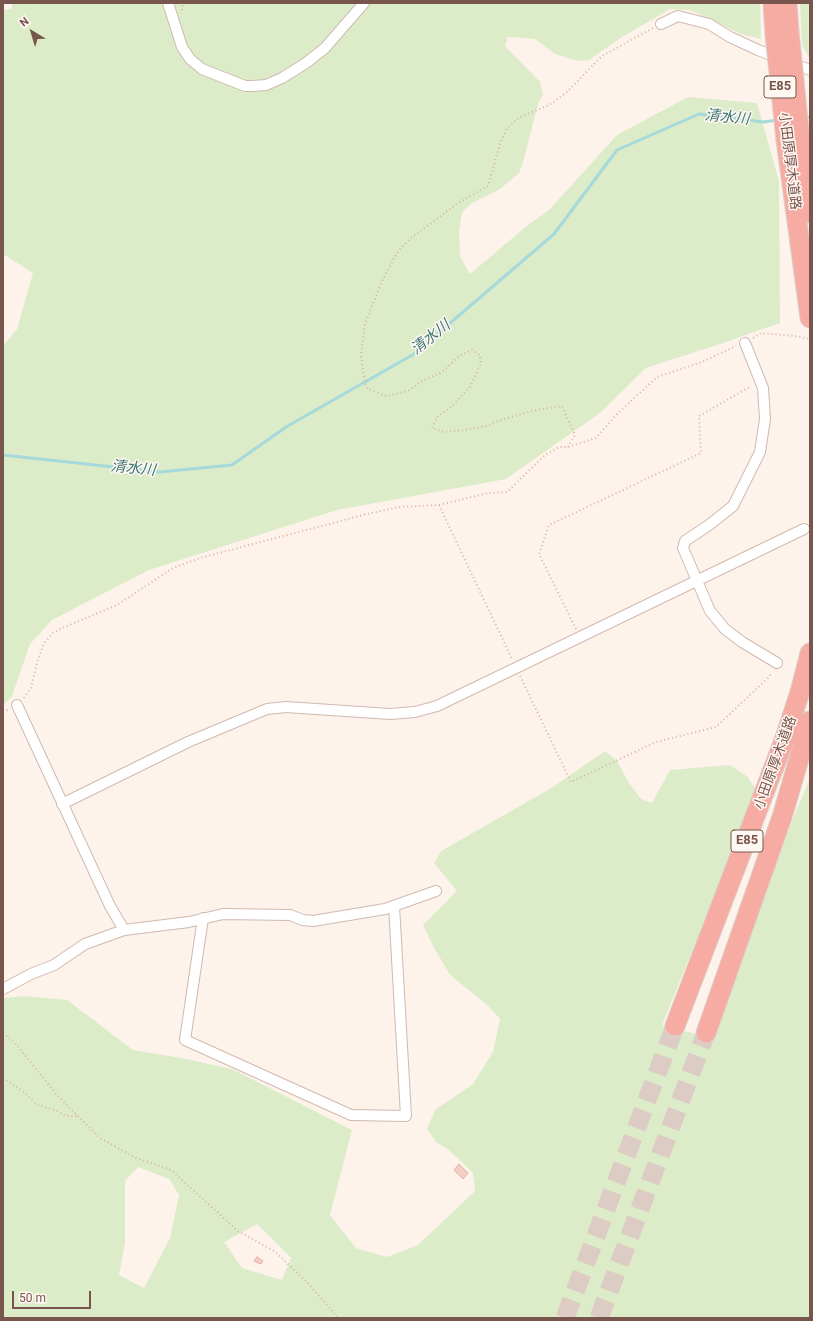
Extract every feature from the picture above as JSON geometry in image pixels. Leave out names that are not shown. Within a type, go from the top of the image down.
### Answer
[{"type":"highway","name":"小田原厚木道路","points":[[773,3],[782,32],[810,318]]},
{"type":"highway","name":"小田原厚木道路","points":[[782,32],[787,3]]},
{"type":"highway","name":"小田原厚木道路","points":[[793,140],[810,213]]},
{"type":"highway","name":"小田原厚木道路","points":[[675,1026],[759,810],[785,738],[800,692],[810,654]]},
{"type":"highway","name":"小田原厚木道路","points":[[706,1033],[782,817],[810,721]]},
{"type":"street","points":[[168,3],[182,47],[190,59],[202,69],[245,86],[266,85],[282,78],[306,63],[325,48],[364,3]]},
{"type":"street","points":[[661,24],[678,16],[709,24],[758,50],[810,70]]},
{"type":"street","points":[[745,343],[763,388],[764,419],[760,452],[733,506],[709,525],[685,541],[683,548],[710,611],[725,629],[742,642],[777,664]]},
{"type":"street","points":[[62,804],[188,742],[267,709],[286,707],[390,714],[415,712],[437,706],[804,529]]},
{"type":"street","points":[[16,706],[110,906],[124,930]]},
{"type":"street","points":[[3,989],[31,974],[54,965],[84,944],[124,930],[189,922],[223,914],[290,915],[303,920],[313,921],[385,909],[436,891]]},
{"type":"street","points":[[203,918],[185,1040],[351,1115],[406,1116],[394,906]]},
{"type":"path","points":[[568,447],[576,435],[562,406],[531,411],[495,422],[487,426],[465,430],[444,432],[432,428],[437,417],[452,406],[470,387],[481,363],[480,355],[472,350],[459,356],[442,372],[422,381],[408,391],[386,396],[368,389],[365,383],[361,356],[366,324],[382,281],[401,248],[411,238],[458,203],[488,186],[500,144],[507,128],[520,117],[549,105],[566,93],[602,56],[661,24]]},
{"type":"path","points":[[3,712],[16,706],[31,688],[44,643],[53,633],[117,605],[173,568],[200,558],[367,514],[400,507],[439,505],[488,493],[507,492],[544,456],[559,447],[568,447],[596,438],[617,414],[657,377],[702,362],[745,343],[761,333],[810,339]]},
{"type":"path","points":[[580,637],[539,554],[549,525],[701,453],[699,416],[760,381]]},
{"type":"path","points":[[439,505],[571,782],[656,742],[716,728],[768,678],[777,664]]},
{"type":"path","points":[[3,1033],[15,1043],[56,1095],[100,1138],[136,1158],[171,1170],[238,1231],[274,1251],[307,1282],[338,1318]]},
{"type":"path","points":[[3,1078],[24,1092],[34,1103],[44,1108],[55,1110],[66,1116],[78,1116]]},
{"type":"green space","points":[[12,3],[760,3],[761,39],[741,34],[690,10],[670,9],[622,37],[589,60],[577,61],[555,54],[535,39],[508,37],[505,46],[540,82],[543,94],[538,104],[519,173],[500,189],[472,203],[462,212],[459,232],[460,256],[470,274],[528,225],[549,210],[617,135],[688,97],[757,103],[779,181],[780,323],[646,368],[600,413],[506,479],[337,510],[149,570],[52,620],[30,644],[12,696],[3,705],[3,346],[17,329],[33,273],[3,254],[3,10],[12,9]]},
{"type":"green space","points":[[800,3],[810,3],[810,59],[802,45]]},
{"type":"green space","points":[[605,751],[617,761],[629,783],[641,799],[652,803],[670,770],[730,765],[748,777],[757,792],[662,1025],[711,1038],[794,816],[810,778],[810,1318],[3,1318],[3,998],[24,996],[67,1000],[133,1050],[232,1069],[352,1130],[330,1215],[356,1248],[387,1257],[418,1245],[475,1191],[473,1173],[449,1150],[436,1142],[427,1129],[435,1110],[473,1084],[493,1052],[500,1019],[487,1005],[450,975],[423,925],[457,891],[434,863],[441,851],[553,787]],"holes":[[[138,1167],[169,1179],[179,1195],[170,1238],[144,1288],[119,1275],[125,1243],[125,1181]],[[257,1224],[291,1258],[282,1280],[242,1268],[224,1242]]]},
{"type":"building","points":[[459,1164],[468,1173],[463,1179],[454,1170]]},
{"type":"building","points":[[257,1257],[263,1261],[261,1264],[254,1261]]},
{"type":"waterway","name":"清水川","points":[[3,455],[160,472],[232,465],[286,427],[414,354],[554,234],[617,150],[699,114],[763,122],[778,120]]},
{"type":"waterway","name":"清水川","points":[[803,118],[810,117]]},
{"type":"tunnel","points":[[565,1318],[675,1026]]},
{"type":"tunnel","points":[[599,1318],[706,1033]]}]
